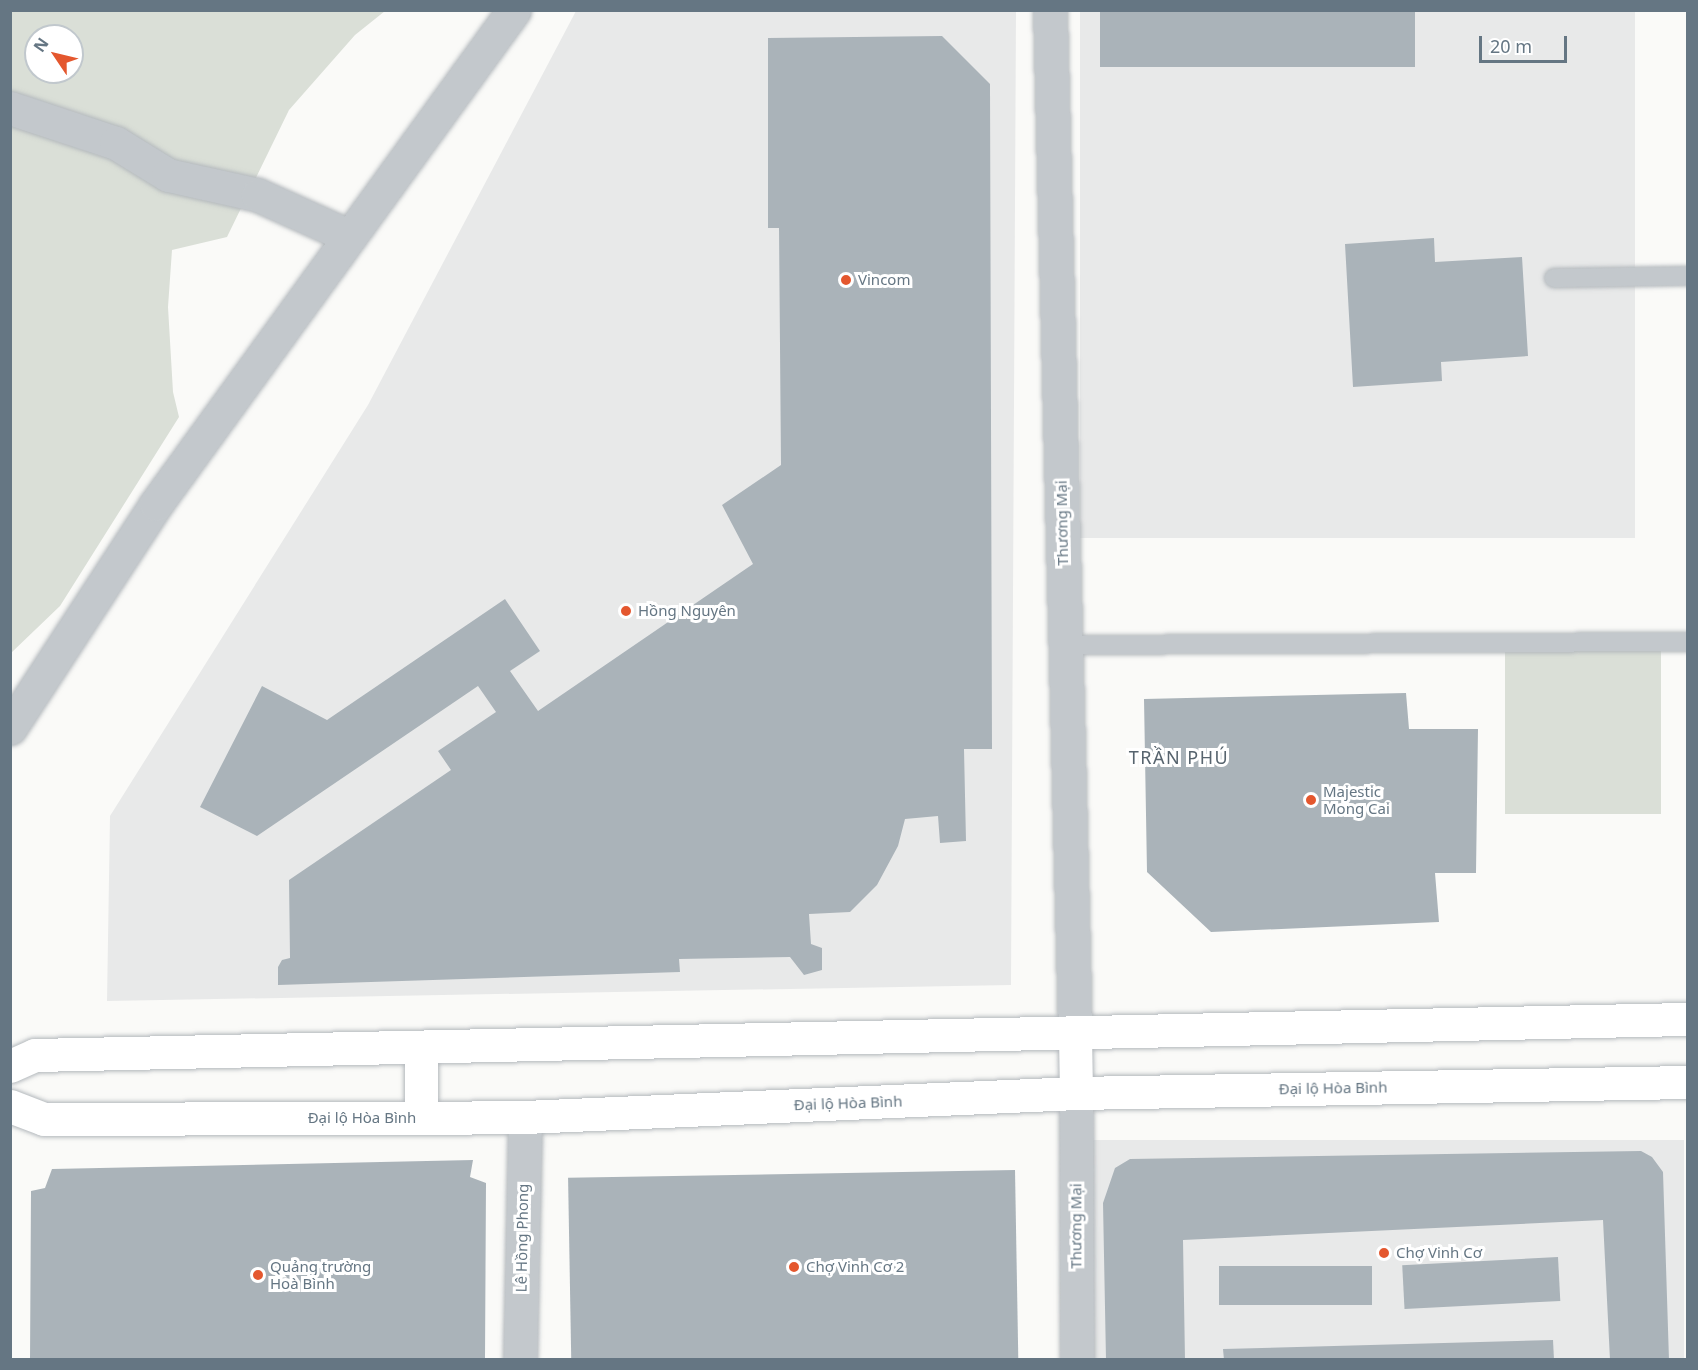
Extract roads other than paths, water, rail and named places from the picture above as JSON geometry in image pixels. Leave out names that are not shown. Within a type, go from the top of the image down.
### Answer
[{"type":"highway","points":[[10,1066],[34,1054],[1075,1035],[1688,1019]]},
{"type":"highway","points":[[1075,1035],[1076,1093]]},
{"type":"highway","points":[[421,1047],[421,1117]]},
{"type":"highway","name":"Đại lộ Hòa Bình","points":[[10,1106],[44,1119],[525,1117],[1076,1093],[1688,1082]]},
{"type":"street","points":[[10,728],[156,504],[514,10]]},
{"type":"street","name":"Thương Mại","points":[[1050,10],[1075,1035]]},
{"type":"street","points":[[10,108],[116,143],[168,176],[258,195],[349,236]]},
{"type":"street","name":"Thương Mại","points":[[1076,1093],[1077,1359]]},
{"type":"street","name":"Lê Hồng Phong","points":[[520,1359],[525,1117]]},
{"type":"lane","points":[[1554,278],[1688,276]]},
{"type":"lane","points":[[1065,645],[1688,642]]},
{"type":"place","name":"Vincom","points":[[846,280]]},
{"type":"place","name":"Hồng Nguyên","points":[[626,611]]},
{"type":"place","name":"Majestic Mong Cai","points":[[1311,800]]},
{"type":"place","name":"Chợ Vinh Cơ","points":[[1384,1253]]},
{"type":"place","name":"Chợ Vinh Cơ 2","points":[[794,1267]]},
{"type":"place","name":"Quảng trường Hoà Bình","points":[[258,1275]]},
{"type":"district","name":"TRẦN PHÚ","points":[[1179,757]]}]
